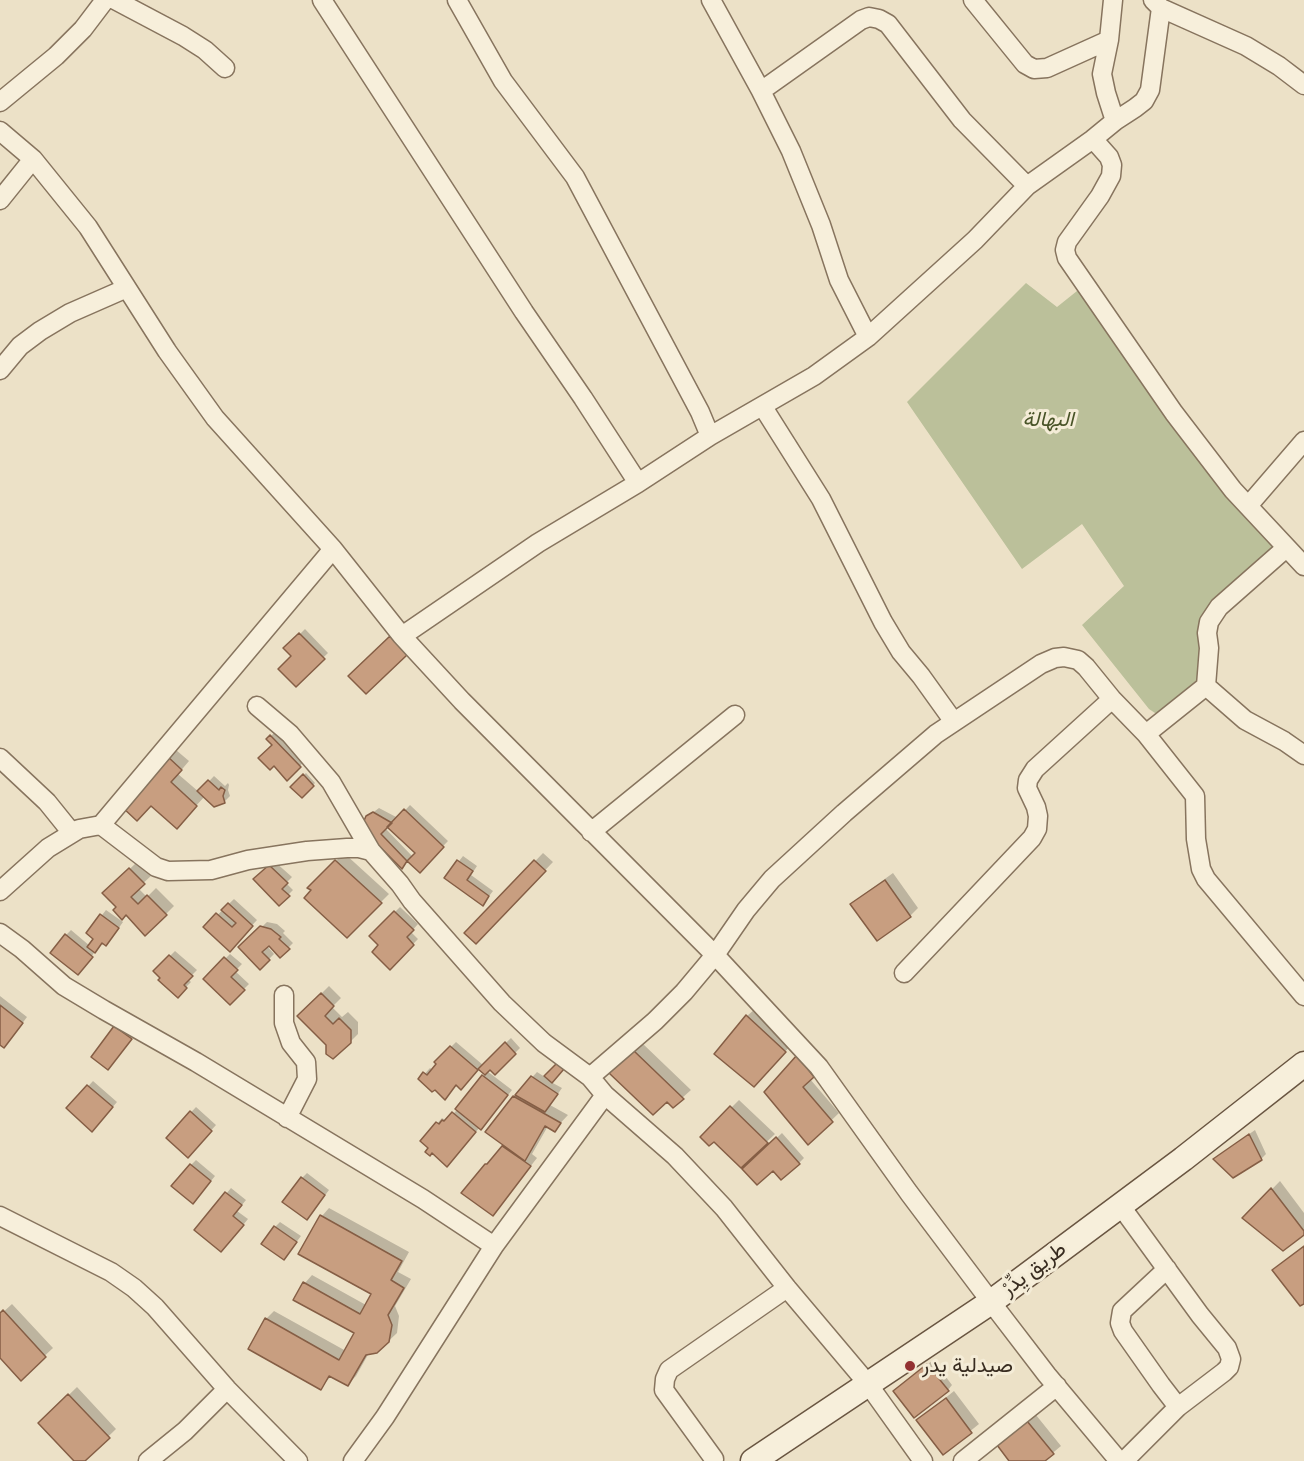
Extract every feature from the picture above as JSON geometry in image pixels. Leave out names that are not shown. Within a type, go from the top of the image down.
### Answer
[{"type":"street","points":[[0,102],[56,56],[83,29],[105,0]]},
{"type":"street","points":[[115,0],[191,41],[225,68]]},
{"type":"street","points":[[322,0],[638,483]]},
{"type":"street","points":[[457,0],[503,81],[575,177],[700,412],[710,436]]},
{"type":"street","points":[[711,0],[761,91],[805,185],[821,225],[838,280],[868,337]]},
{"type":"street","points":[[973,0],[1025,64],[1034,69],[1047,68],[1109,40]]},
{"type":"street","points":[[1113,0],[1103,82],[1115,121]]},
{"type":"street","points":[[402,636],[538,543],[638,483],[710,436],[814,376],[868,337],[975,240],[1027,186],[1144,101],[1150,90],[1157,4],[1246,46],[1279,66],[1304,85]]},
{"type":"street","points":[[761,91],[861,20],[869,17],[879,19],[888,24],[962,120],[1027,186]]},
{"type":"street","points":[[0,131],[33,159],[88,227],[167,351],[215,418],[333,549],[402,636],[462,701],[715,955],[819,1067],[990,1302],[1121,1461],[1178,1407],[1224,1372],[1229,1367],[1231,1359],[1227,1348],[1200,1315],[1120,1205]]},
{"type":"street","points":[[1093,140],[1109,157],[1112,165],[1111,176],[1100,196],[1067,242],[1065,250],[1067,258],[1174,413],[1233,490],[1304,566]]},
{"type":"street","points":[[0,200],[33,159]]},
{"type":"street","points":[[1,364],[20,346],[70,313],[127,288]]},
{"type":"street","points":[[762,407],[821,499],[895,642],[954,722]]},
{"type":"street","points":[[1248,507],[1304,441]]},
{"type":"street","points":[[1146,735],[1206,686],[1209,622],[1219,607],[1286,548]]},
{"type":"street","points":[[101,825],[333,549]]},
{"type":"street","points":[[590,1077],[655,1021],[684,992],[772,879],[895,768],[936,734],[1041,664],[1055,658],[1078,660],[1146,735],[1195,796],[1197,849],[1206,879],[1304,996]]},
{"type":"street","points":[[1206,686],[1245,720],[1284,741],[1304,755]]},
{"type":"street","points":[[904,974],[1032,837],[1037,829],[1038,816],[1027,788],[1028,780],[1035,769],[1112,699]]},
{"type":"street","points":[[257,706],[290,734],[332,782],[370,851],[502,1004],[544,1043],[590,1077],[605,1095],[684,1164],[724,1208],[787,1288],[868,1384],[922,1461]]},
{"type":"street","points":[[591,832],[735,715]]},
{"type":"street","points":[[0,758],[47,802],[72,833]]},
{"type":"street","points":[[0,891],[48,849],[84,826],[101,825],[156,867],[168,871],[202,871],[248,860],[307,851],[359,848],[370,851]]},
{"type":"street","points":[[0,933],[64,986],[196,1062],[423,1199],[494,1246]]},
{"type":"street","points":[[284,995],[284,1023],[291,1043],[306,1062],[307,1079],[287,1118]]},
{"type":"street","name":"طريق يِدِّرْ","points":[[753,1461],[990,1302],[1304,1064]]},
{"type":"street","points":[[353,1461],[385,1417],[494,1246],[605,1095]]},
{"type":"street","points":[[0,1216],[111,1272],[134,1288],[155,1307],[227,1389],[298,1461]]},
{"type":"street","points":[[1167,1269],[1122,1311],[1120,1323],[1123,1331],[1178,1407]]},
{"type":"street","points":[[714,1460],[664,1390],[665,1379],[669,1370],[787,1288]]},
{"type":"street","points":[[963,1461],[1057,1386]]},
{"type":"street","points":[[148,1461],[185,1431],[227,1389]]},
{"type":"green space","name":"البهالة","points":[[1026,283],[1057,307],[1082,287],[1275,544],[1273,553],[1216,609],[1201,679],[1161,713],[1155,713],[1149,709],[1082,625],[1124,586],[1082,524],[1022,569],[907,402]]},
{"type":"building","points":[[299,633],[325,659],[296,687],[278,669],[291,656],[283,648]]},
{"type":"building","points":[[390,636],[407,655],[366,694],[348,676]]},
{"type":"building","points":[[270,735],[301,767],[287,781],[274,766],[270,770],[258,758],[272,745],[266,739]]},
{"type":"building","points":[[167,756],[182,770],[171,782],[197,806],[177,829],[151,806],[137,821],[122,807]]},
{"type":"building","points":[[303,774],[314,786],[302,798],[290,787]]},
{"type":"building","points":[[208,780],[219,790],[221,787],[225,790],[223,796],[225,803],[214,807],[197,791]]},
{"type":"building","points":[[404,809],[444,847],[420,873],[407,861],[415,853],[387,827]]},
{"type":"building","points":[[373,812],[392,823],[381,834],[407,861],[402,869],[361,828],[366,816]]},
{"type":"building","points":[[335,860],[382,903],[347,938],[304,898],[311,890],[307,888]]},
{"type":"building","points":[[457,860],[473,871],[467,880],[489,896],[483,906],[444,878]]},
{"type":"building","points":[[534,860],[546,871],[476,944],[464,933]]},
{"type":"building","points":[[269,865],[288,883],[282,889],[290,896],[279,906],[253,879]]},
{"type":"building","points":[[129,868],[145,884],[131,897],[138,904],[147,895],[167,915],[145,936],[126,915],[122,920],[113,910],[116,907],[102,893]]},
{"type":"building","points":[[885,880],[911,917],[877,941],[850,904]]},
{"type":"building","points":[[228,903],[253,926],[230,952],[203,927],[216,913],[232,927],[236,923],[221,910]]},
{"type":"building","points":[[394,911],[414,930],[407,937],[414,945],[390,970],[372,952],[378,945],[369,936]]},
{"type":"building","points":[[100,914],[119,928],[106,946],[102,943],[95,953],[87,947],[93,939],[86,933]]},
{"type":"building","points":[[260,926],[271,929],[290,949],[280,958],[269,946],[262,952],[270,960],[260,970],[238,947]]},
{"type":"building","points":[[65,934],[93,957],[78,975],[50,953]]},
{"type":"building","points":[[169,955],[193,976],[184,985],[187,988],[178,998],[158,980],[160,978],[153,971]]},
{"type":"building","points":[[224,957],[238,970],[231,977],[245,990],[230,1005],[203,979]]},
{"type":"building","points":[[321,993],[334,1006],[325,1016],[333,1024],[339,1018],[351,1030],[351,1043],[333,1059],[326,1054],[326,1045],[297,1016]]},
{"type":"building","points":[[0,1005],[23,1023],[4,1048],[0,1045]]},
{"type":"building","points":[[746,1015],[786,1052],[754,1087],[714,1054]]},
{"type":"building","points":[[114,1026],[132,1039],[108,1070],[91,1057]]},
{"type":"building","points":[[505,1042],[516,1054],[495,1075],[490,1070],[485,1075],[478,1069]]},
{"type":"building","points":[[450,1046],[478,1070],[461,1090],[456,1085],[445,1100],[418,1079],[423,1072],[427,1075],[436,1064],[434,1062]]},
{"type":"building","points":[[633,1050],[684,1099],[673,1108],[667,1102],[653,1115],[609,1073]]},
{"type":"building","points":[[797,1055],[814,1077],[803,1087],[833,1122],[808,1145],[764,1092]]},
{"type":"building","points":[[557,1063],[564,1069],[552,1083],[544,1076]]},
{"type":"building","points":[[482,1075],[508,1095],[481,1130],[455,1109]]},
{"type":"building","points":[[531,1076],[558,1094],[545,1112],[515,1095]]},
{"type":"building","points":[[87,1085],[113,1107],[92,1132],[66,1108]]},
{"type":"building","points":[[513,1096],[561,1123],[555,1132],[545,1126],[525,1161],[485,1132]]},
{"type":"building","points":[[730,1106],[768,1143],[741,1168],[714,1142],[709,1146],[700,1137]]},
{"type":"building","points":[[190,1111],[212,1131],[188,1158],[166,1138]]},
{"type":"building","points":[[452,1112],[476,1132],[447,1167],[432,1153],[430,1156],[425,1152],[428,1148],[420,1141],[436,1122],[439,1124],[442,1120],[444,1121]]},
{"type":"building","points":[[1249,1134],[1262,1160],[1233,1178],[1213,1159]]},
{"type":"building","points":[[776,1137],[800,1164],[781,1180],[773,1171],[757,1185],[742,1169]]},
{"type":"building","points":[[502,1146],[531,1166],[493,1216],[461,1193]]},
{"type":"building","points":[[190,1164],[211,1181],[193,1204],[171,1186]]},
{"type":"building","points":[[301,1177],[325,1195],[307,1220],[282,1202]]},
{"type":"building","points":[[1271,1188],[1304,1231],[1304,1235],[1283,1251],[1242,1218]]},
{"type":"building","points":[[225,1192],[242,1205],[233,1216],[244,1225],[221,1252],[194,1230]]},
{"type":"building","points":[[320,1215],[402,1261],[391,1280],[404,1288],[388,1315],[392,1325],[389,1342],[377,1353],[366,1355],[348,1386],[329,1376],[321,1390],[248,1349],[265,1318],[339,1360],[354,1333],[293,1300],[303,1282],[360,1314],[371,1294],[298,1254]]},
{"type":"building","points":[[274,1226],[297,1242],[284,1260],[261,1244]]},
{"type":"building","points":[[1304,1246],[1304,1304],[1300,1306],[1272,1270]]},
{"type":"building","points":[[3,1310],[46,1357],[21,1381],[0,1358],[0,1313]]},
{"type":"building","points":[[927,1364],[949,1391],[914,1418],[893,1391]]},
{"type":"building","points":[[68,1394],[110,1438],[85,1461],[74,1461],[38,1423]]},
{"type":"building","points":[[946,1398],[972,1433],[943,1455],[916,1420]]},
{"type":"building","points":[[1027,1421],[1054,1454],[1045,1461],[1009,1461],[997,1445]]},
{"type":"place","name":"صيدلية يدر","points":[[910,1366]]}]
